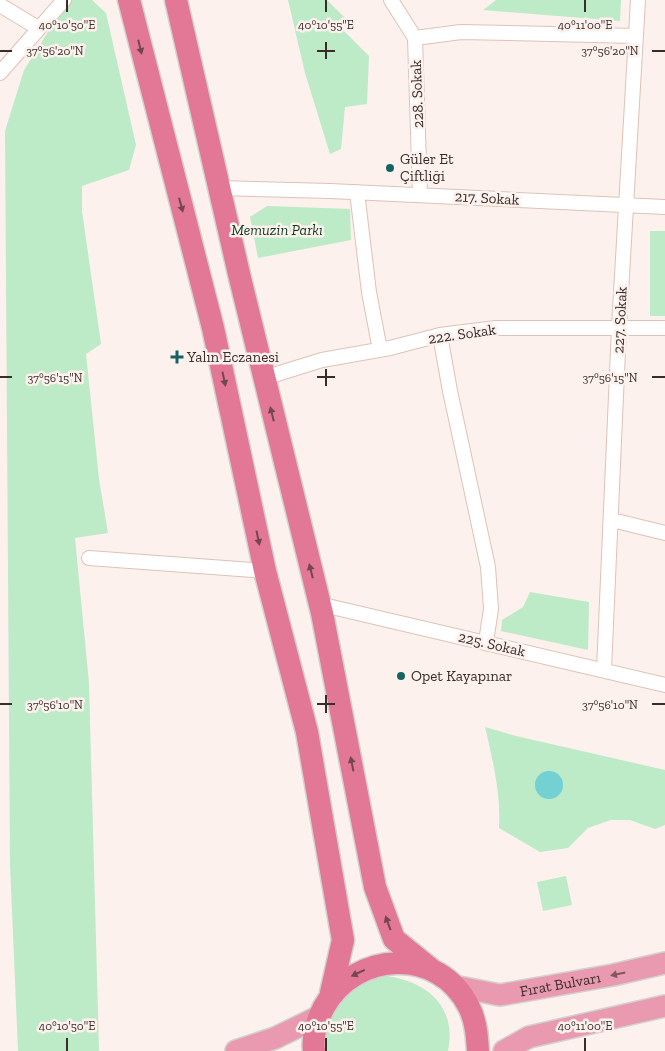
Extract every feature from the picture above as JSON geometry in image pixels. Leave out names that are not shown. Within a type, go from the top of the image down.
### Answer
[{"type":"highway","points":[[129,0],[213,328],[265,571],[307,732],[343,940],[331,993],[318,1017],[314,1051]]},
{"type":"highway","points":[[176,0],[264,378],[320,604],[375,887],[394,939],[454,986],[469,1006],[477,1030],[478,1051]]},
{"type":"highway","points":[[331,993],[352,975],[377,964],[405,963],[432,970]]},
{"type":"main road","name":"Fırat Bulvarı","points":[[454,986],[500,995],[613,975],[665,963]]},
{"type":"main road","points":[[504,1051],[529,1037],[665,1006]]},
{"type":"main road","points":[[236,1051],[275,1038],[318,1017]]},
{"type":"street","points":[[0,73],[64,0]]},
{"type":"street","name":"228. Sokak","points":[[390,0],[415,38],[420,195]]},
{"type":"street","name":"227. Sokak","points":[[604,670],[619,327],[638,0]]},
{"type":"street","points":[[0,5],[8,8],[38,28]]},
{"type":"street","points":[[415,38],[461,32],[636,36]]},
{"type":"street","name":"217. Sokak","points":[[219,188],[358,192],[665,207]]},
{"type":"street","points":[[358,192],[369,292],[380,350]]},
{"type":"street","name":"222. Sokak","points":[[264,378],[322,360],[380,350],[440,335],[496,328],[665,328]]},
{"type":"street","points":[[440,335],[450,391],[488,567],[491,609],[486,642]]},
{"type":"street","points":[[612,520],[665,533]]},
{"type":"street","points":[[89,558],[265,571]]},
{"type":"street","name":"225. Sokak","points":[[320,604],[665,685]]},
{"type":"green space","points":[[68,0],[92,0],[106,13],[136,145],[129,170],[82,186],[82,211],[101,344],[86,354],[99,479],[108,533],[75,538],[89,683],[99,1051],[18,1051],[10,864],[5,131],[24,70]]},
{"type":"green space","points":[[288,0],[327,0],[345,18],[341,28],[369,56],[367,104],[345,107],[341,149],[330,154],[305,73]]},
{"type":"green space","points":[[496,0],[621,0],[620,21],[483,10]]},
{"type":"green space","name":"Memuzin Parkı","points":[[267,206],[350,209],[351,240],[258,258],[250,217]]},
{"type":"green space","points":[[650,231],[665,231],[665,316],[650,316]]},
{"type":"green space","points":[[530,592],[589,602],[588,650],[501,631],[502,620],[523,607]]},
{"type":"green space","points":[[485,727],[516,736],[665,770],[665,825],[655,829],[630,820],[611,820],[588,828],[568,848],[540,852],[499,828],[498,790]]},
{"type":"green space","points":[[566,876],[572,905],[543,911],[537,882]]},
{"type":"green space","points":[[387,976],[415,984],[436,999],[448,1022],[450,1035],[448,1051],[326,1051],[324,1044],[326,1023],[335,1003],[368,979]]},
{"type":"water","points":[[549,771],[559,775],[563,785],[559,795],[549,799],[539,795],[535,785],[539,775]]},
{"type":"place","name":"Güler Et Çiftliği","points":[[390,168]]},
{"type":"place","name":"Yalın Eczanesi","points":[[177,357]]},
{"type":"place","name":"Opet Kayapınar","points":[[401,676]]}]
